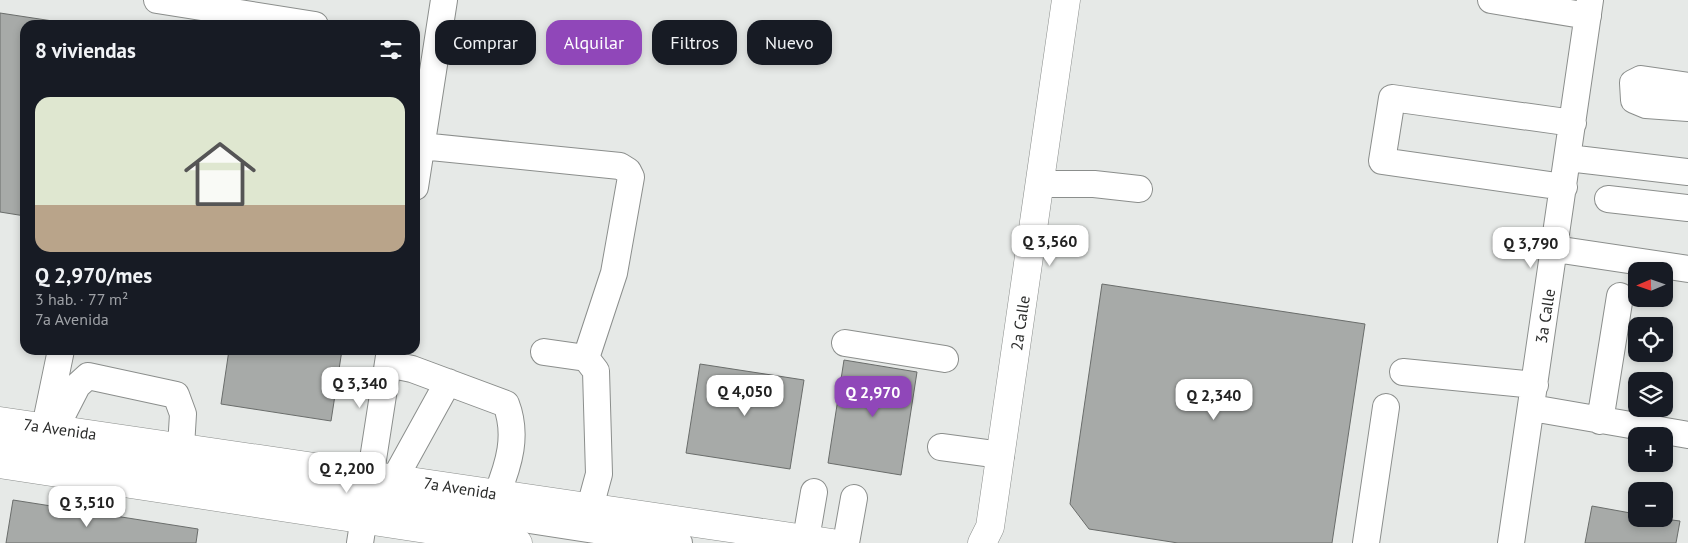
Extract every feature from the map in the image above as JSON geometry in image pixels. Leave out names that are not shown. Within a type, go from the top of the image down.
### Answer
[{"type":"main road","name":"2a Calle","points":[[989,538],[1066,0]]},
{"type":"main road","name":"7a Avenida","points":[[0,421],[181,447],[518,543]]},
{"type":"main road","name":"7a Avenida","points":[[0,464],[372,502],[497,494],[819,541]]},
{"type":"street","points":[[157,0],[284,20]]},
{"type":"street","points":[[420,153],[426,42],[444,0]]},
{"type":"street","points":[[1491,0],[1589,8]]},
{"type":"street","name":"3a Calle","points":[[1511,543],[1589,8]]},
{"type":"street","points":[[1688,86],[1641,79],[1633,84],[1632,93],[1634,100],[1646,105],[1688,108]]},
{"type":"street","points":[[1564,187],[1382,161],[1392,98],[1573,123]]},
{"type":"street","points":[[421,146],[620,166],[628,171],[631,178],[614,273],[586,358]]},
{"type":"street","points":[[1568,158],[1688,172]]},
{"type":"street","points":[[1040,184],[1094,184],[1139,189]]},
{"type":"street","points":[[1608,199],[1688,208]]},
{"type":"street","points":[[1555,249],[1688,270]]},
{"type":"street","points":[[1600,421],[1620,296]]},
{"type":"street","points":[[845,343],[945,359]]},
{"type":"street","points":[[544,352],[586,358],[596,371],[598,385],[599,474],[590,507]]},
{"type":"street","points":[[50,428],[60,355]]},
{"type":"street","points":[[372,502],[389,357],[412,369],[506,404],[512,419],[510,462],[497,494]]},
{"type":"street","points":[[1403,372],[1533,396],[1600,421],[1688,435]]},
{"type":"street","points":[[50,428],[77,386],[88,376],[176,395],[183,414],[181,447]]},
{"type":"street","points":[[372,502],[448,382]]},
{"type":"street","points":[[1366,543],[1386,407]]},
{"type":"street","points":[[0,438],[372,502],[679,543]]},
{"type":"street","points":[[941,447],[1001,455]]},
{"type":"street","points":[[814,492],[819,541]]},
{"type":"street","points":[[846,543],[854,498]]},
{"type":"building","points":[[0,13],[46,20],[20,20],[20,215],[0,212]]},
{"type":"building","points":[[1102,284],[1365,324],[1332,543],[1178,543],[1089,529],[1070,504]]},
{"type":"building","points":[[228,355],[341,355],[331,421],[221,404]]},
{"type":"building","points":[[844,360],[917,372],[901,475],[828,463]]},
{"type":"building","points":[[700,364],[804,380],[790,469],[686,453]]},
{"type":"building","points":[[13,500],[198,529],[196,543],[6,543]]},
{"type":"building","points":[[1592,506],[1628,513],[1628,527],[1673,527],[1673,520],[1680,521],[1676,543],[1585,543]]}]
